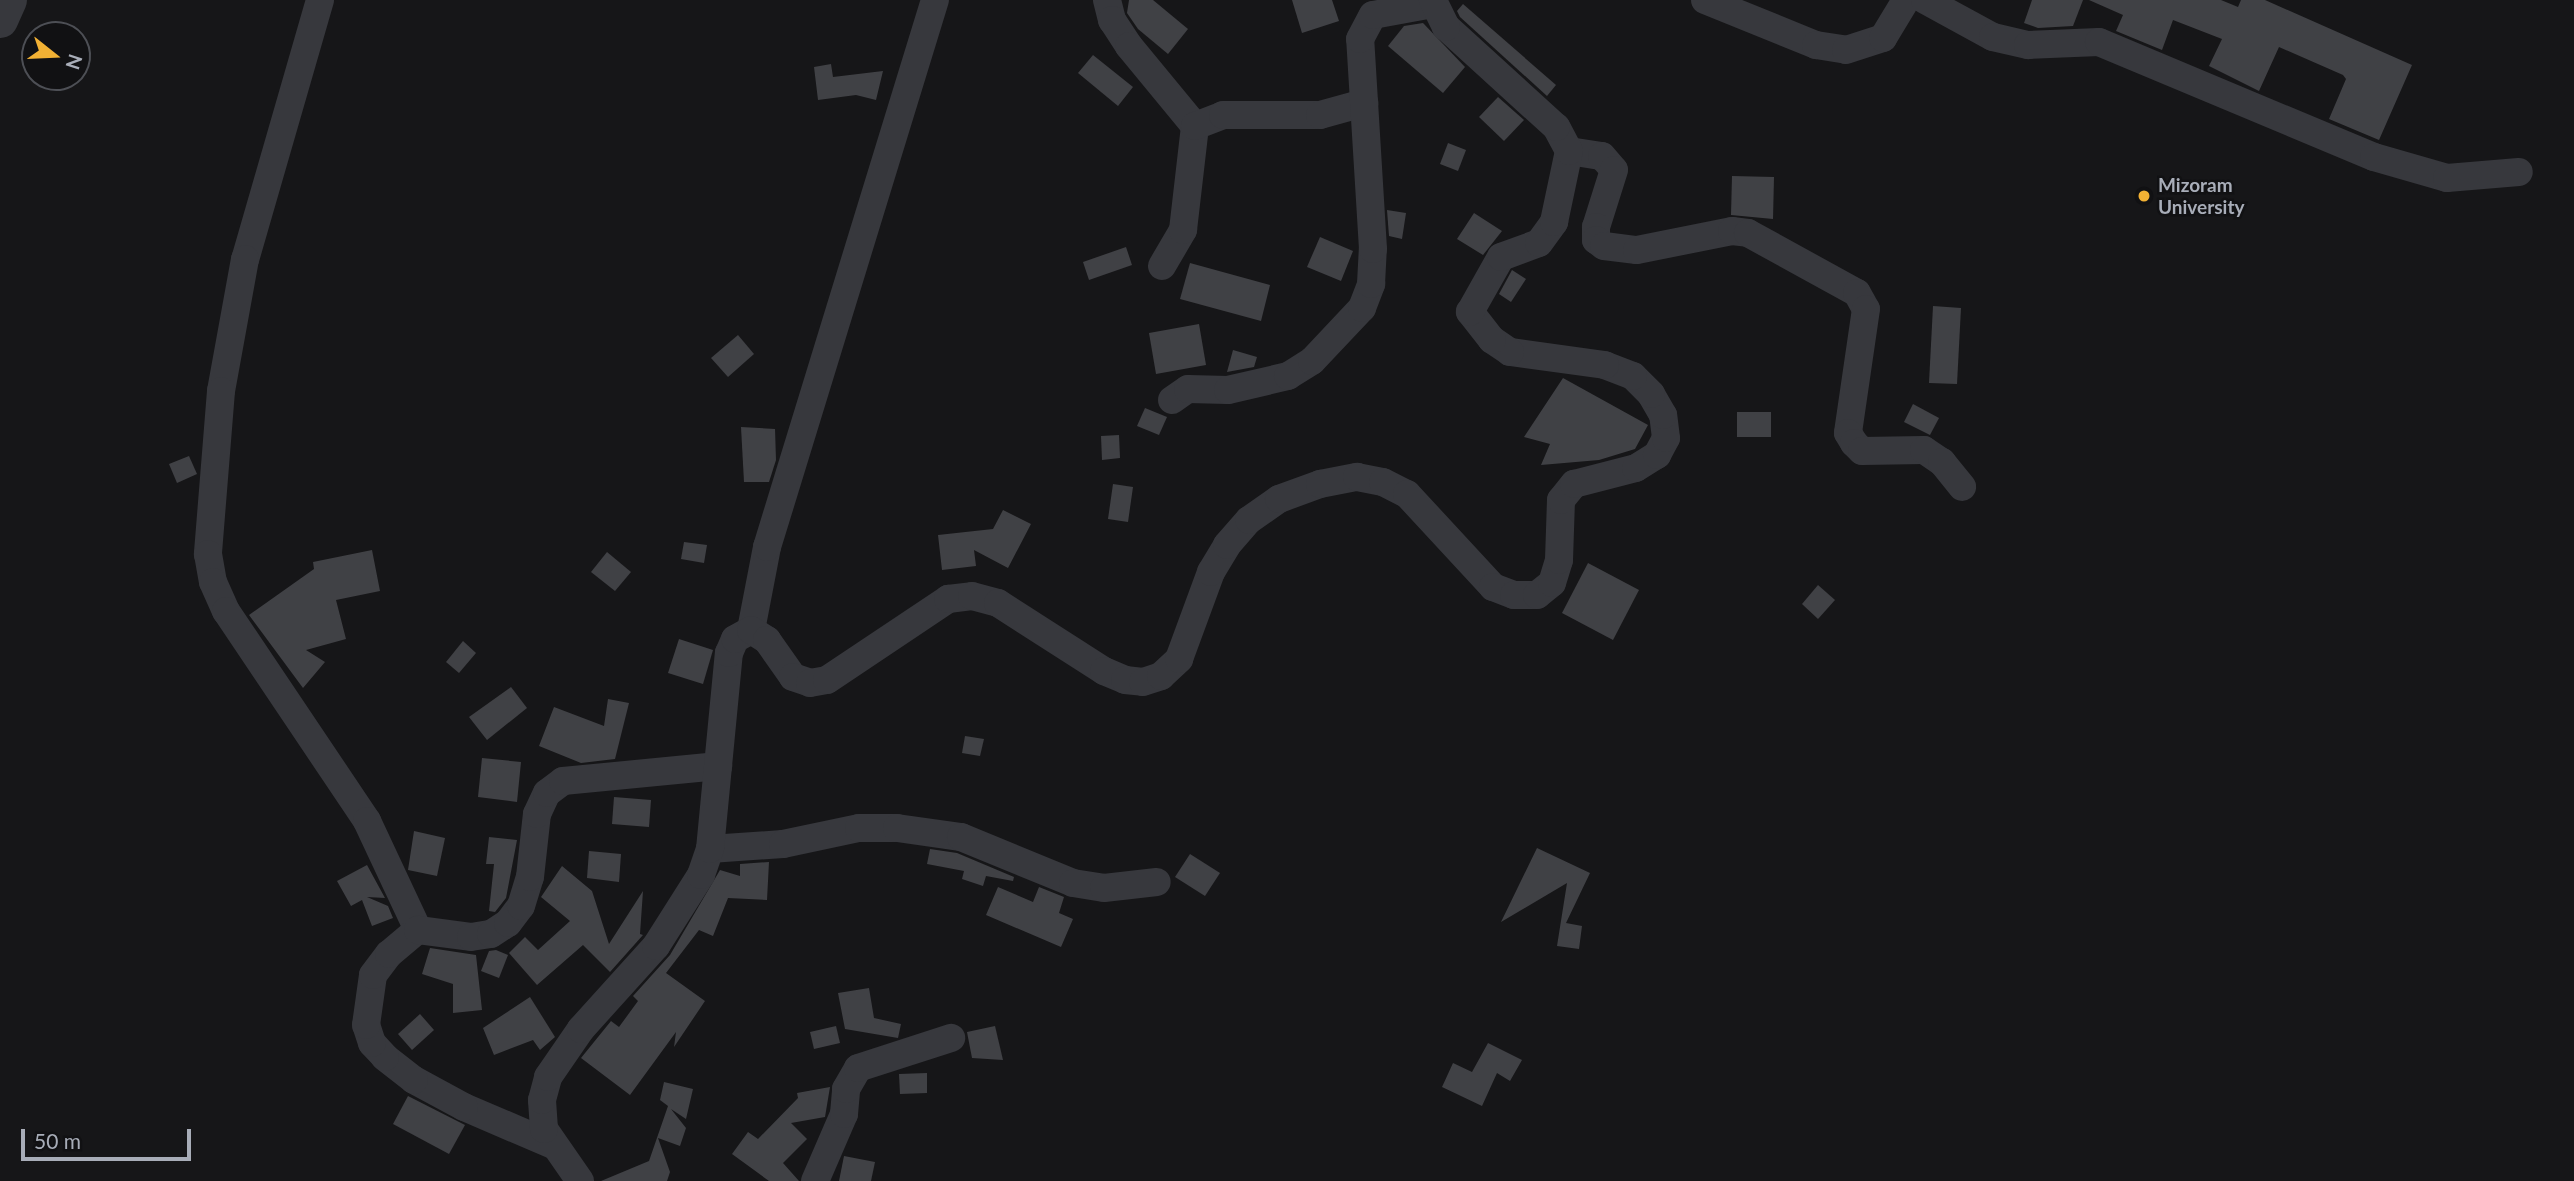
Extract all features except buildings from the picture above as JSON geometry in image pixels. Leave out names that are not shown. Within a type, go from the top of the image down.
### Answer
[{"type":"street","points":[[0,20],[9,0]]},
{"type":"street","points":[[320,0],[245,259],[220,391],[208,554],[213,582],[226,611],[368,821],[418,930]]},
{"type":"street","points":[[580,1181],[544,1129],[542,1100],[560,1054],[656,946],[685,904],[710,849],[729,653],[735,639],[751,630],[767,547],[934,0]]},
{"type":"street","points":[[1107,0],[1112,20],[1129,46],[1195,126],[1183,230],[1162,266]]},
{"type":"street","points":[[1705,0],[1816,46],[1846,50],[1883,38],[1906,0]]},
{"type":"street","points":[[1925,0],[1993,37],[2028,45],[2099,42],[2374,157],[2447,178],[2519,172]]},
{"type":"street","points":[[751,630],[767,640],[793,677],[810,683],[827,680],[948,599],[972,596],[998,603],[1104,671],[1125,680],[1143,682],[1161,676],[1179,659],[1211,572],[1249,520],[1279,499],[1320,484],[1357,477],[1407,494],[1493,587],[1514,595],[1537,595],[1552,583],[1559,560],[1561,500],[1574,484],[1636,468],[1657,456],[1666,438],[1657,405],[1633,376],[1605,365],[1510,352],[1493,340],[1470,312],[1501,257],[1539,243],[1554,222],[1569,150],[1556,127],[1446,27],[1433,2],[1385,11],[1365,24],[1360,39],[1373,249],[1371,284],[1362,308],[1312,361],[1288,376],[1228,390],[1188,389],[1172,400]]},
{"type":"street","points":[[1195,126],[1223,115],[1320,115],[1364,103]]},
{"type":"street","points":[[1569,150],[1602,156],[1614,170],[1596,227],[1596,240],[1604,246],[1637,250],[1732,231],[1748,233],[1857,293],[1866,309],[1848,433],[1862,451],[1924,450],[1942,462],[1962,487]]},
{"type":"street","points":[[555,1146],[414,1080],[372,1043],[366,1004],[373,975],[389,954],[418,930],[471,937],[491,934],[509,922],[521,906],[530,877],[537,814],[547,793],[563,781],[718,766]]},
{"type":"street","points":[[710,849],[783,845],[859,828],[897,828],[985,845],[1073,883],[1104,888],[1157,882]]},
{"type":"street","points":[[815,1181],[844,1114],[846,1088],[858,1068],[951,1038]]},
{"type":"place","name":"Mizoram University","points":[[2144,196]]}]
